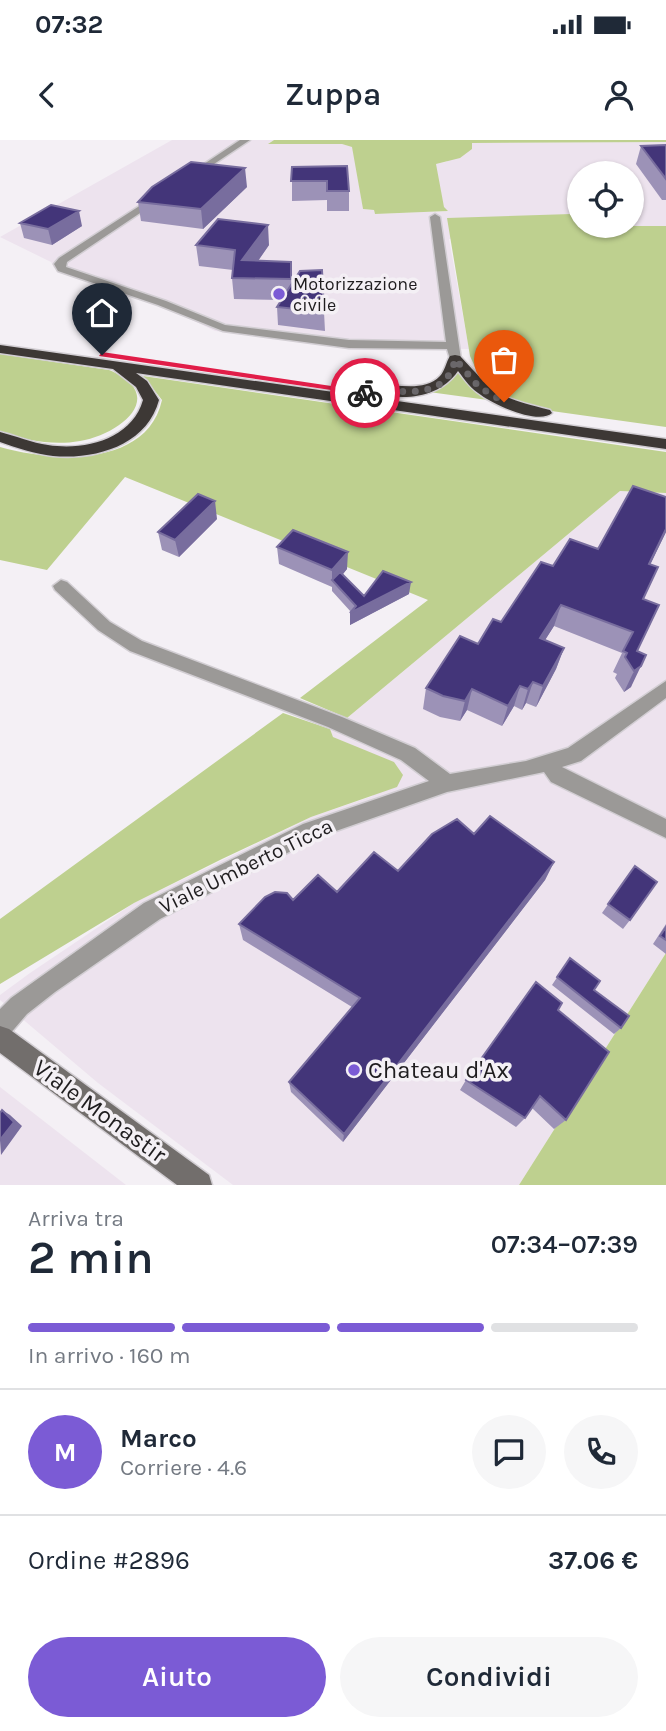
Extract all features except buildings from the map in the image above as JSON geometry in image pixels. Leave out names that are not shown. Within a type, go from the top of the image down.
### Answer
[{"type":"highway","points":[[0,338],[374,394],[666,432]]},
{"type":"highway","points":[[0,349],[666,444]]},
{"type":"highway","points":[[374,394],[383,391],[420,392],[436,387],[447,378],[454,353]]},
{"type":"highway","points":[[454,353],[488,394],[526,411],[548,414],[554,419]]},
{"type":"highway","points":[[0,437],[33,447],[67,451],[98,447],[128,434],[147,416],[150,400],[142,384],[115,365]]},
{"type":"main road","name":"Viale Monastir","points":[[0,1038],[198,1185]]},
{"type":"street","points":[[182,181],[246,140]]},
{"type":"street","points":[[171,188],[62,260],[59,264],[62,269],[162,303],[223,328],[349,344],[454,353],[435,217]]},
{"type":"street","points":[[61,586],[104,626],[136,646],[308,710],[408,754],[447,783]]},
{"type":"street","name":"Viale Umberto Ticca","points":[[0,1026],[47,984],[152,911],[310,831],[447,783],[526,769],[574,755],[666,688]]},
{"type":"street","points":[[549,763],[558,776],[666,829]]},
{"type":"shaded area","points":[[172,140],[274,140],[269,143],[342,144],[353,147],[363,209],[374,210],[375,214],[448,211],[444,208],[435,164],[446,162],[472,143],[666,142],[666,226],[644,226],[644,161],[567,161],[567,215],[449,239],[469,349],[340,347],[215,331],[163,306],[54,268],[51,262],[0,237]]},
{"type":"shaded area","points":[[620,491],[666,493],[666,953],[519,1185],[233,1185],[98,1083],[0,1000],[0,995],[30,973],[134,903],[311,817],[373,796],[352,745],[333,737],[330,729],[347,718]]},
{"type":"shaded area","points":[[0,1087],[126,1185],[0,1185]]},
{"type":"green space","points":[[274,140],[666,142],[472,143],[472,149],[460,158],[436,164],[444,207],[448,211],[375,214],[374,210],[363,209],[352,147],[342,144],[268,144]]},
{"type":"green space","points":[[567,214],[567,238],[644,238],[644,226],[666,226],[666,427],[530,408],[502,397],[480,378],[470,356],[447,218]]},
{"type":"green space","points":[[0,354],[109,370],[127,380],[136,391],[137,402],[123,422],[95,437],[80,441],[40,441],[0,432]]},
{"type":"green space","points":[[456,367],[495,401],[429,392],[445,385]]},
{"type":"green space","points":[[143,376],[666,452],[666,493],[620,491],[347,718],[300,698],[428,600],[125,477],[47,570],[0,560],[0,447],[45,456],[70,457],[95,455],[118,449],[138,438],[153,422],[162,400]]},
{"type":"green space","points":[[283,713],[330,729],[333,737],[394,762],[403,775],[397,787],[311,817],[222,859],[134,903],[0,984],[0,919]]},
{"type":"green space","points":[[666,953],[666,1185],[519,1185]]},
{"type":"way so far","points":[[365,393],[412,393],[436,387],[447,378],[455,359],[479,387],[504,402]]},
{"type":"place","name":"Motorizzazione civile","points":[[279,294]]},
{"type":"place","name":"Chateau d'Ax","points":[[354,1070]]},
{"type":"route","points":[[102,355],[365,393]]}]
